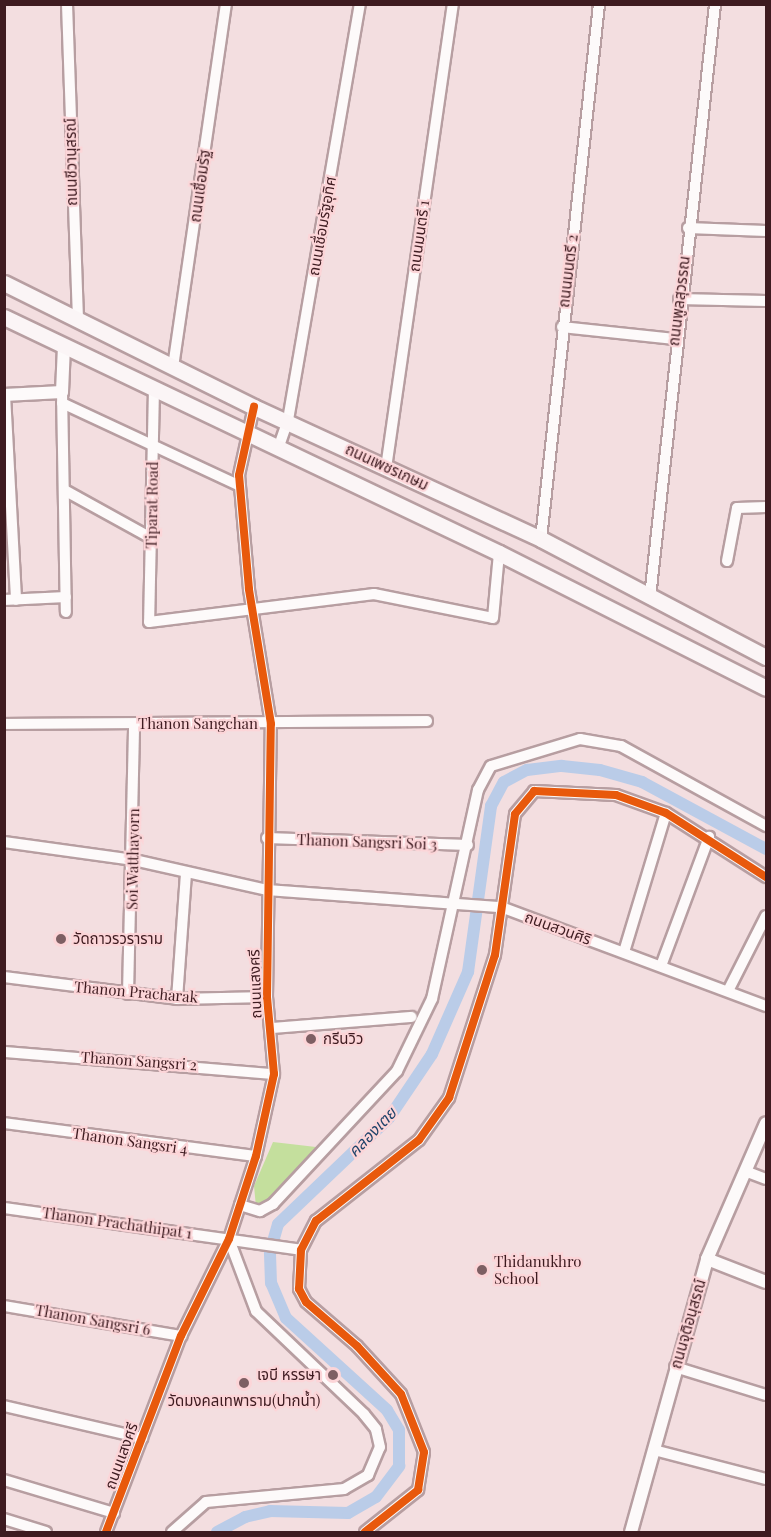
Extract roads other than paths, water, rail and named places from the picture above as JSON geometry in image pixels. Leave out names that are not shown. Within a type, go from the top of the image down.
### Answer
[{"type":"main road","name":"ถนนเพชรเกษม","points":[[4,284],[254,407],[288,420],[541,539],[766,657]]},
{"type":"main road","name":"ถนนเพชรเกษม","points":[[4,317],[279,446],[499,553],[766,688]]},
{"type":"street","name":"ถนนชีวานุสรณ์","points":[[67,4],[78,319]]},
{"type":"street","name":"ถนนเชื่อมรัฐ","points":[[173,367],[226,4]]},
{"type":"street","name":"ถนนเชื่อมรัฐอุทิศ","points":[[279,446],[288,420],[360,4]]},
{"type":"street","name":"ถนนมนตรี 1","points":[[386,468],[453,4]]},
{"type":"street","name":"ถนนมนตรี 2","points":[[541,539],[562,327],[599,4]]},
{"type":"street","name":"ถนนพูลสุวรรณ","points":[[650,597],[665,485],[674,339],[715,4]]},
{"type":"street","points":[[688,228],[766,231]]},
{"type":"street","points":[[679,299],[766,301]]},
{"type":"street","points":[[562,327],[674,339]]},
{"type":"street","points":[[64,346],[62,398],[66,491],[66,612]]},
{"type":"street","name":"Tiparat Road","points":[[154,388],[149,622],[253,612]]},
{"type":"street","points":[[66,597],[10,600],[5,395],[62,398],[240,486]]},
{"type":"street","name":"ถนนเเสงศรี","points":[[106,1533],[181,1336],[229,1239],[256,1156],[274,1074],[267,997],[267,838],[271,724],[253,612],[240,486],[245,432],[254,407]]},
{"type":"street","points":[[66,491],[151,538]]},
{"type":"street","points":[[728,561],[737,508],[766,507]]},
{"type":"street","points":[[253,612],[374,594],[493,618],[499,553]]},
{"type":"street","name":"Thanon Sangchan","points":[[4,724],[134,725],[427,721]]},
{"type":"street","name":"Soi Watthayorn","points":[[128,994],[134,860],[134,725]]},
{"type":"street","points":[[240,1205],[260,1211],[273,1204],[397,1071],[432,999],[458,902],[478,790],[491,766],[580,739],[621,746],[766,826]]},
{"type":"street","points":[[365,1533],[418,1490],[424,1452],[400,1394],[357,1346],[306,1302],[299,1289],[301,1250],[316,1221],[419,1140],[449,1098],[495,955],[515,814],[534,791],[616,795],[666,813],[709,837],[766,877]]},
{"type":"street","points":[[624,952],[666,813]]},
{"type":"street","points":[[661,966],[709,837]]},
{"type":"street","name":"Thanon Sangsri Soi 3","points":[[267,838],[468,845]]},
{"type":"street","name":"ถนนสวนศิริ","points":[[4,842],[134,860],[267,890],[458,902],[500,907],[766,1006]]},
{"type":"street","points":[[177,999],[186,873]]},
{"type":"street","points":[[728,991],[766,916]]},
{"type":"street","name":"Thanon Pracharak","points":[[4,977],[177,999],[267,997]]},
{"type":"street","points":[[271,1028],[412,1017]]},
{"type":"street","name":"Thanon Sangsri 2","points":[[4,1052],[274,1074]]},
{"type":"street","name":"Thanon Sangsri 4","points":[[4,1123],[256,1156]]},
{"type":"street","name":"ถนนจุติอนุสรณ์","points":[[632,1533],[675,1367],[707,1258],[766,1123]]},
{"type":"street","points":[[746,1171],[766,1179]]},
{"type":"street","name":"Thanon Prachathipat 1","points":[[4,1208],[301,1250]]},
{"type":"street","points":[[172,1533],[206,1502],[344,1489],[368,1475],[380,1447],[376,1429],[364,1414],[256,1311],[229,1239]]},
{"type":"street","points":[[707,1258],[766,1282]]},
{"type":"street","name":"Thanon Sangsri 6","points":[[4,1306],[181,1336]]},
{"type":"street","points":[[675,1367],[766,1395]]},
{"type":"street","points":[[4,1406],[142,1438]]},
{"type":"street","points":[[654,1450],[766,1479]]},
{"type":"street","points":[[4,1480],[114,1513]]},
{"type":"street","points":[[4,1519],[46,1533]]},
{"type":"waterway","name":"คลองเตย","points":[[217,1532],[245,1517],[270,1511],[348,1513],[376,1497],[399,1466],[399,1430],[387,1410],[286,1318],[271,1283],[270,1252],[278,1224],[389,1118],[432,1054],[468,972],[491,806],[504,782],[527,770],[562,766],[600,770],[642,782],[766,849]]},
{"type":"place","name":"วัดถาวรวราราม","points":[[61,939]]},
{"type":"place","name":"กรีนวิว","points":[[311,1039]]},
{"type":"place","name":"Thidanukhro School","points":[[482,1270]]},
{"type":"place","name":"เจบี หรรษา","points":[[333,1375]]},
{"type":"place","name":"วัดมงคลเทพาราม(ปากน้ำ)","points":[[244,1383]]}]
